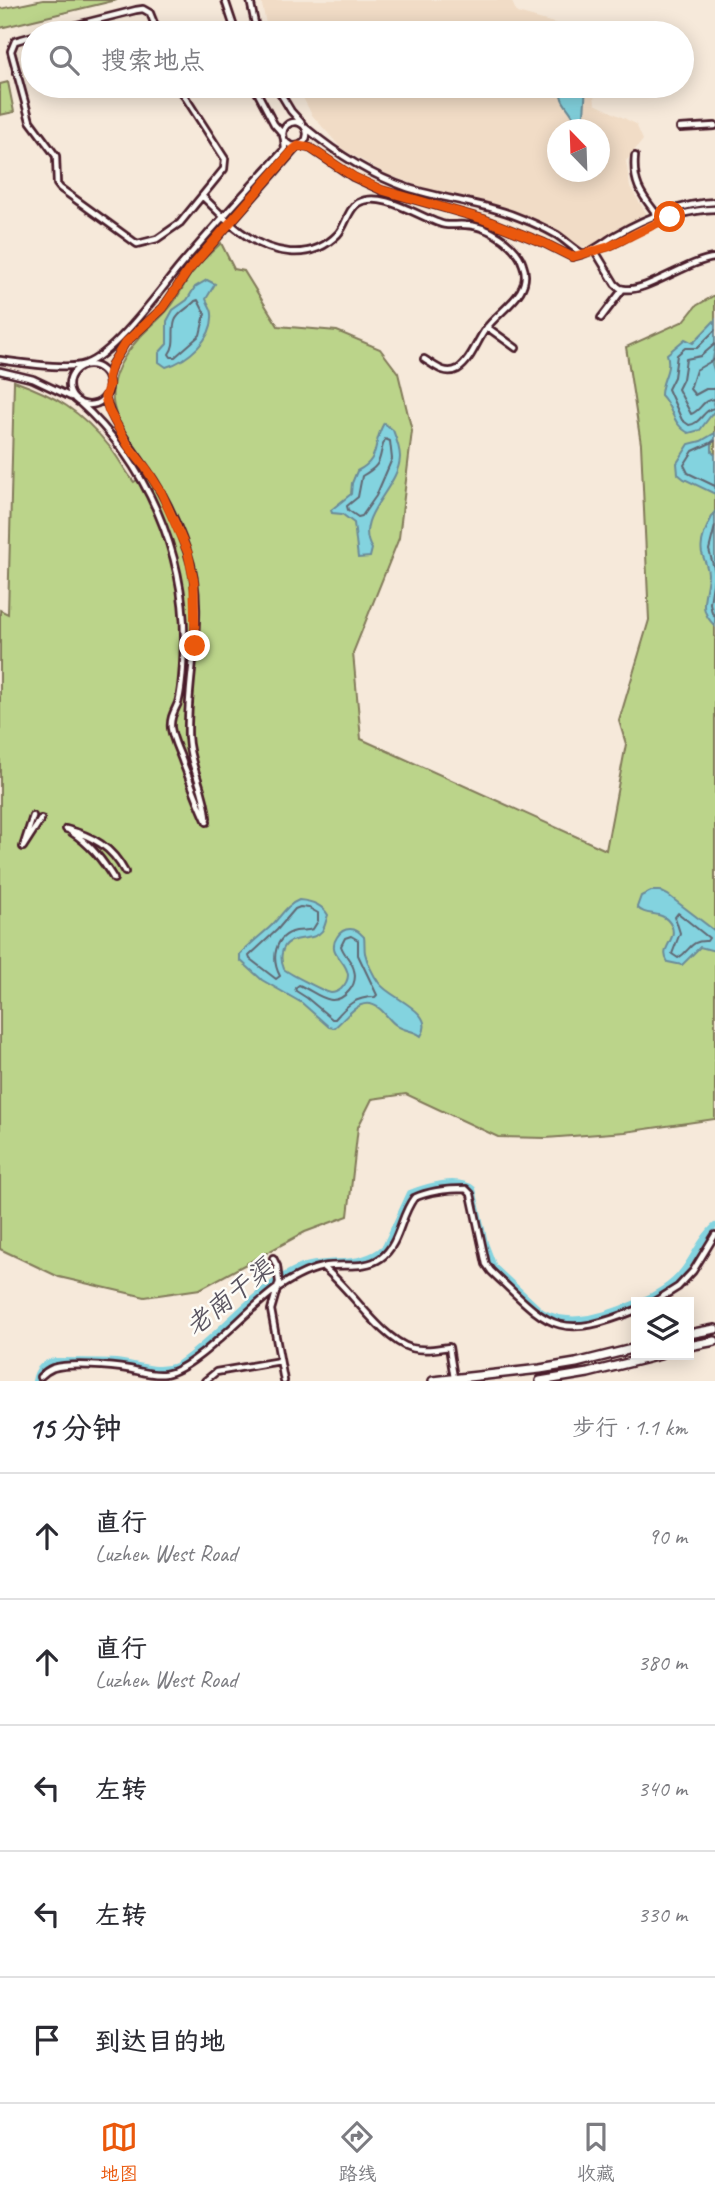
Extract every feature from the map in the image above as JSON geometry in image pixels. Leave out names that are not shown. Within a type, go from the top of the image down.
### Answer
[{"type":"main road","points":[[694,1333],[715,1329]]},
{"type":"main road","points":[[694,1345],[715,1341]]},
{"type":"main road","points":[[433,1381],[540,1369],[631,1349]]},
{"type":"main road","points":[[540,1381],[640,1360]]},
{"type":"street","points":[[225,0],[232,21]]},
{"type":"street","points":[[250,0],[254,21]]},
{"type":"street","points":[[90,21],[136,9],[144,9],[150,13],[153,21]]},
{"type":"street","points":[[21,39],[15,41],[11,51],[21,88]]},
{"type":"street","points":[[24,98],[30,121],[56,156],[57,184],[60,188],[138,244],[158,239],[174,228],[224,169],[225,159],[186,98]]},
{"type":"street","points":[[260,98],[274,124],[290,145],[310,148],[354,177],[382,190],[483,219],[572,257],[616,243],[662,220],[684,213],[715,209]]},
{"type":"street","points":[[283,98],[290,111],[306,128],[342,155],[386,180],[522,218],[554,233],[584,254]]},
{"type":"street","points":[[73,398],[68,383],[71,375],[83,365],[99,358],[120,338],[285,149],[284,128],[295,121],[302,123]]},
{"type":"street","points":[[680,128],[715,126]]},
{"type":"street","points":[[0,371],[33,379],[79,402],[126,449],[146,468],[161,492],[188,553],[194,582],[195,646],[188,704],[189,756],[206,801],[207,822],[176,749],[171,726],[172,713],[178,702],[184,643],[179,579],[165,531],[126,449],[105,397],[112,364],[125,343],[163,308],[188,271],[229,222],[307,139],[306,128]]},
{"type":"street","points":[[635,156],[637,187],[662,220]]},
{"type":"street","points":[[202,196],[242,233],[281,252],[296,254],[326,243],[338,233],[353,208],[366,200],[375,199],[406,208],[439,224],[473,225],[505,241],[516,251],[526,272],[525,283],[518,295],[487,327],[464,364],[457,370],[442,370],[424,359]]},
{"type":"street","points":[[597,249],[618,234],[657,214],[682,206],[715,202]]},
{"type":"street","points":[[597,249],[615,284],[623,289],[634,289],[695,261],[715,258]]},
{"type":"street","points":[[181,265],[188,271]]},
{"type":"street","points":[[601,318],[623,289]]},
{"type":"street","points":[[487,327],[516,348]]},
{"type":"street","points":[[120,338],[125,343]]},
{"type":"street","points":[[0,360],[98,367],[108,378]]},
{"type":"street","points":[[79,402],[93,404],[105,397]]},
{"type":"street","points":[[33,816],[23,847],[41,819]]},
{"type":"street","points":[[114,879],[91,846],[66,828],[97,840],[119,860],[125,872]]},
{"type":"street","points":[[40,1377],[47,1371],[62,1366],[117,1367],[156,1374],[178,1370],[201,1354],[278,1285],[323,1267],[369,1264],[379,1259],[393,1244],[414,1198],[444,1191],[466,1189],[471,1194],[486,1264],[537,1315],[556,1325],[570,1328],[612,1320],[631,1312]]},
{"type":"street","points":[[662,1297],[678,1287],[693,1271],[715,1235]]},
{"type":"street","points":[[273,1258],[278,1271],[278,1285],[271,1310],[284,1381]]},
{"type":"street","points":[[323,1267],[338,1278],[391,1338],[409,1347],[424,1350],[449,1347],[454,1378]]},
{"type":"street","points":[[205,1381],[216,1371],[280,1361]]},
{"type":"shaded area","points":[[261,0],[511,0],[517,13],[547,21],[265,21]]},
{"type":"shaded area","points":[[303,98],[594,98],[595,104],[636,124],[643,140],[626,161],[630,187],[648,216],[597,244],[584,247],[522,215],[427,189],[388,175],[342,149],[312,115]]},
{"type":"green space","points":[[43,0],[117,0],[0,28],[0,9]]},
{"type":"green space","points":[[8,82],[14,112],[0,115],[0,84]]},
{"type":"green space","points":[[221,243],[234,269],[244,271],[278,326],[337,331],[380,349],[398,373],[412,431],[399,538],[353,653],[361,739],[606,850],[626,744],[619,721],[649,620],[641,444],[626,347],[684,321],[696,306],[715,295],[715,1119],[625,1132],[546,1138],[498,1137],[406,1094],[372,1099],[358,1127],[348,1216],[305,1232],[200,1289],[145,1297],[59,1277],[0,1249],[0,610],[8,614],[14,381],[55,399],[78,414],[109,446],[134,482],[151,470],[119,421],[113,390],[116,373],[140,337],[174,302],[194,270]]},
{"type":"water","points":[[562,98],[585,98],[584,115],[579,119],[574,117]]},
{"type":"water","points":[[207,280],[215,284],[206,299],[212,314],[209,332],[198,348],[182,360],[166,367],[159,362],[159,353],[167,344],[167,321],[173,310],[187,300],[195,287]]},
{"type":"water","points":[[715,320],[712,364],[715,373],[715,410],[700,430],[689,433],[676,421],[661,395],[668,365],[667,354],[685,339],[693,343]]},
{"type":"water","points":[[384,423],[393,430],[399,447],[398,469],[368,526],[367,537],[372,549],[370,557],[358,558],[354,523],[342,514],[332,513],[331,510],[351,494],[357,471],[373,456]]},
{"type":"water","points":[[715,433],[712,452],[715,455],[715,494],[684,479],[678,474],[677,463],[689,444]]},
{"type":"water","points":[[715,511],[715,626],[704,608],[708,574],[701,548],[705,531]]},
{"type":"water","points":[[651,891],[668,895],[715,931],[715,951],[700,947],[682,965],[668,962],[665,952],[673,935],[671,925],[664,917],[637,907],[641,896]]},
{"type":"water","points":[[299,900],[316,904],[328,915],[318,935],[294,940],[284,947],[284,969],[328,992],[337,992],[345,984],[348,975],[335,952],[334,943],[344,930],[356,930],[364,937],[366,957],[379,983],[410,1006],[423,1020],[421,1036],[399,1027],[380,1009],[367,1004],[355,1008],[334,1028],[329,1027],[302,1003],[262,980],[240,960],[240,954],[287,908]]},
{"type":"waterway","name":"老南干渠","points":[[35,1381],[41,1367],[55,1361],[116,1362],[153,1369],[176,1366],[247,1304],[293,1271],[305,1266],[364,1259],[375,1254],[385,1247],[410,1193],[442,1184],[467,1185],[473,1189],[485,1243],[494,1267],[542,1312],[553,1317],[577,1319],[613,1312],[631,1305]]},
{"type":"waterway","name":"老南干渠","points":[[651,1297],[679,1276],[715,1226]]},
{"type":"route","points":[[195,646],[194,582],[188,553],[161,492],[129,447],[109,411],[105,397],[108,378],[112,364],[125,343],[163,308],[188,271],[294,149],[298,146],[310,148],[354,177],[382,190],[483,219],[572,257],[608,247],[670,217]]}]
